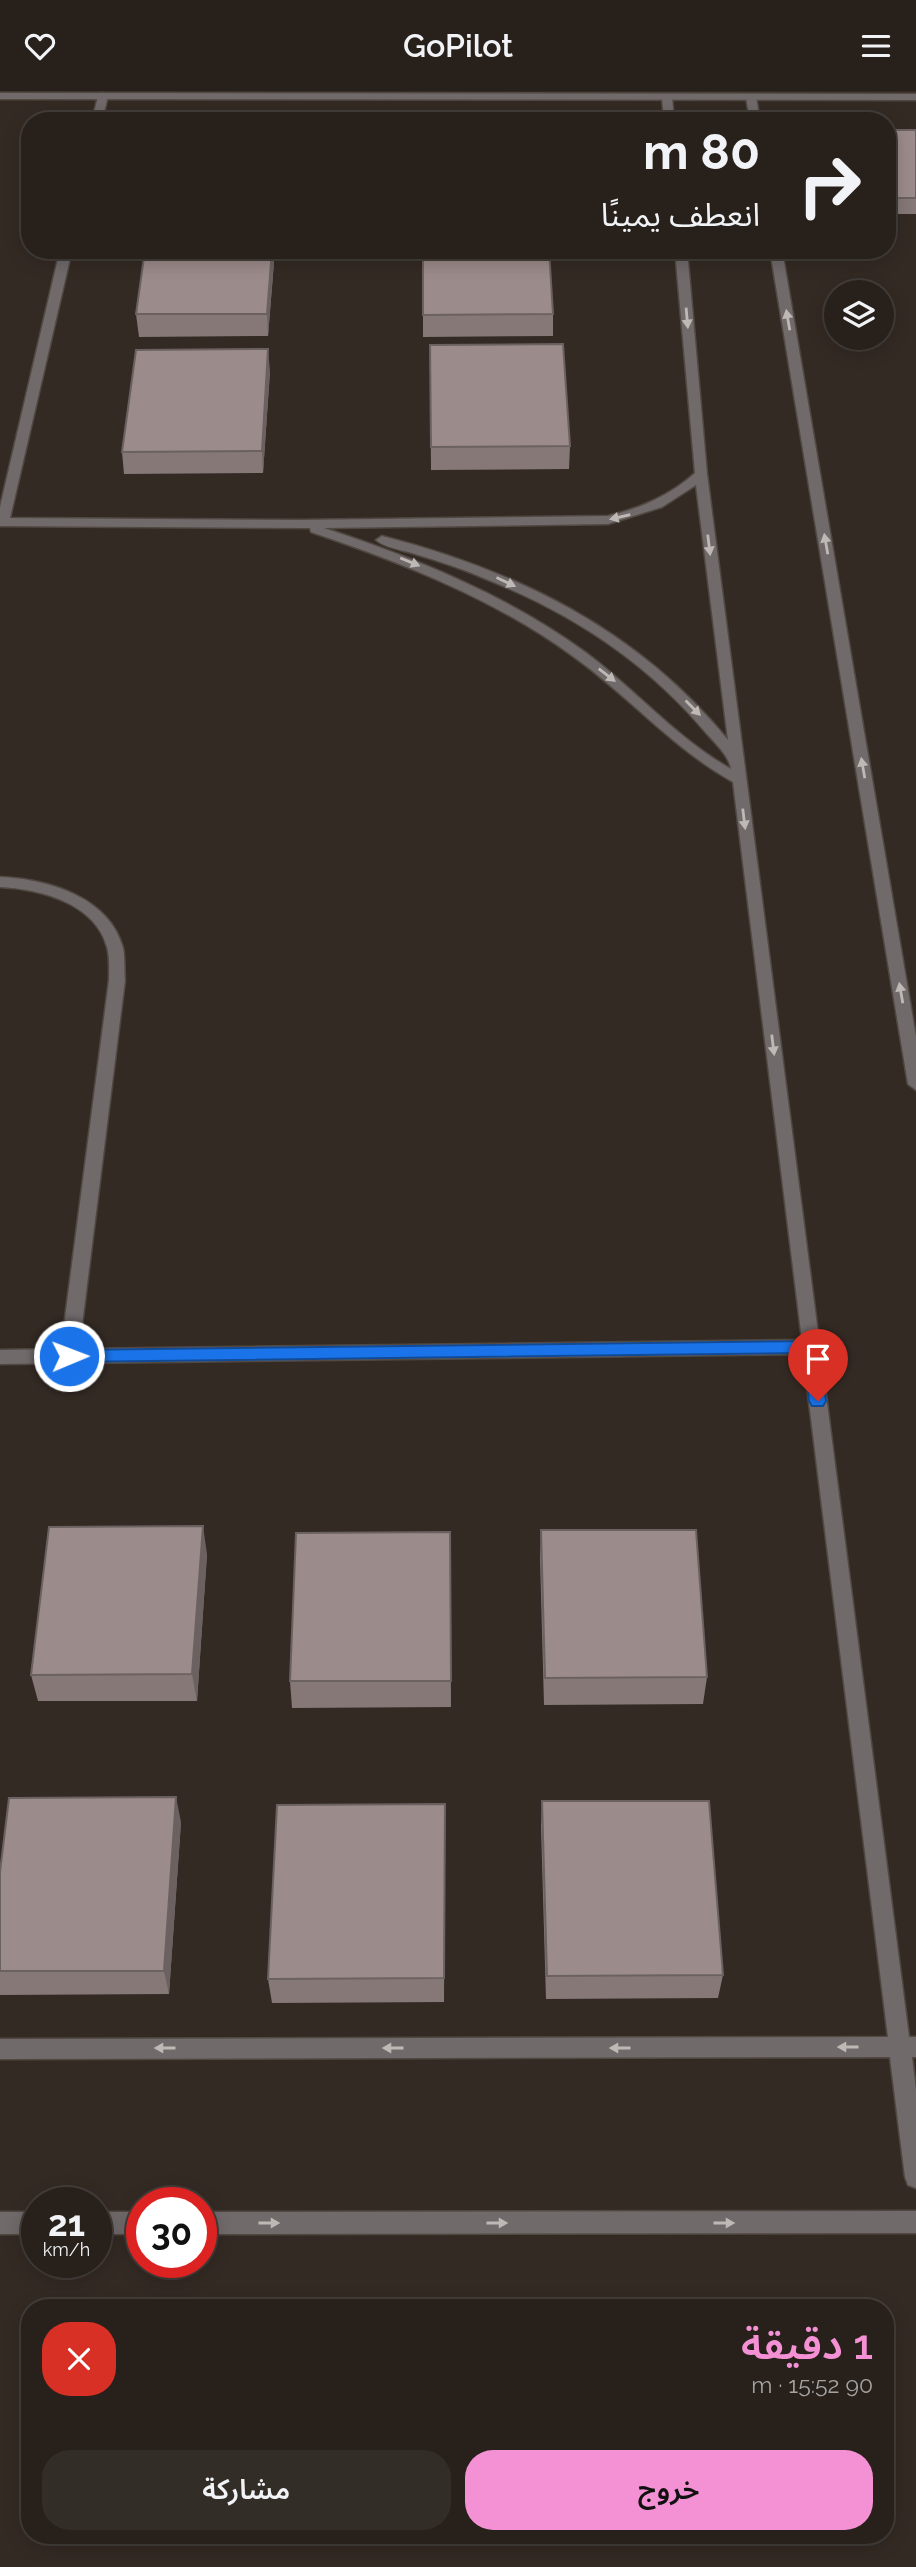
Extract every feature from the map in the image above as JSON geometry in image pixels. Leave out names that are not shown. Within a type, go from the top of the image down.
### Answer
[{"type":"street","points":[[667,94],[668,112]]},
{"type":"street","points":[[750,94],[753,112]]},
{"type":"street","points":[[0,96],[750,94],[916,97]]},
{"type":"street","points":[[99,112],[103,96]]},
{"type":"street","points":[[64,259],[1,522],[300,524],[608,520],[648,511],[678,495],[701,474]]},
{"type":"street","points":[[682,259],[701,474],[739,779],[811,1347],[908,2047],[916,2177]]},
{"type":"street","points":[[778,259],[916,1084]]},
{"type":"street","points":[[300,524],[368,537],[433,554],[496,577],[555,605],[609,637],[658,674],[701,716],[737,761]]},
{"type":"street","points":[[300,524],[435,572],[497,603],[556,638],[611,678],[682,743],[708,762],[739,779]]},
{"type":"street","points":[[0,882],[25,883],[66,895],[98,917],[115,947],[117,980],[69,1356]]},
{"type":"street","points":[[0,1357],[811,1347]]},
{"type":"street","points":[[0,2049],[908,2047]]},
{"type":"street","points":[[217,2223],[916,2222]]},
{"type":"street","points":[[0,2223],[21,2223]]},
{"type":"building","points":[[896,130],[916,130],[916,198],[896,198]]},
{"type":"building","points":[[144,259],[271,259],[267,314],[136,314]]},
{"type":"building","points":[[423,259],[550,259],[553,314],[423,315]]},
{"type":"building","points":[[563,344],[570,446],[431,447],[430,345]]},
{"type":"building","points":[[268,349],[262,451],[122,452],[136,350]]},
{"type":"building","points":[[203,1526],[192,1674],[31,1675],[49,1527]]},
{"type":"building","points":[[541,1530],[696,1530],[707,1677],[545,1678]]},
{"type":"building","points":[[450,1532],[451,1681],[290,1681],[296,1533]]},
{"type":"building","points":[[176,1797],[164,1971],[0,1971],[0,1872],[9,1798]]},
{"type":"building","points":[[542,1801],[709,1801],[723,1975],[547,1976]]},
{"type":"building","points":[[445,1804],[444,1978],[268,1979],[277,1805]]},
{"type":"route","points":[[69,1356],[811,1347],[818,1401]]}]
